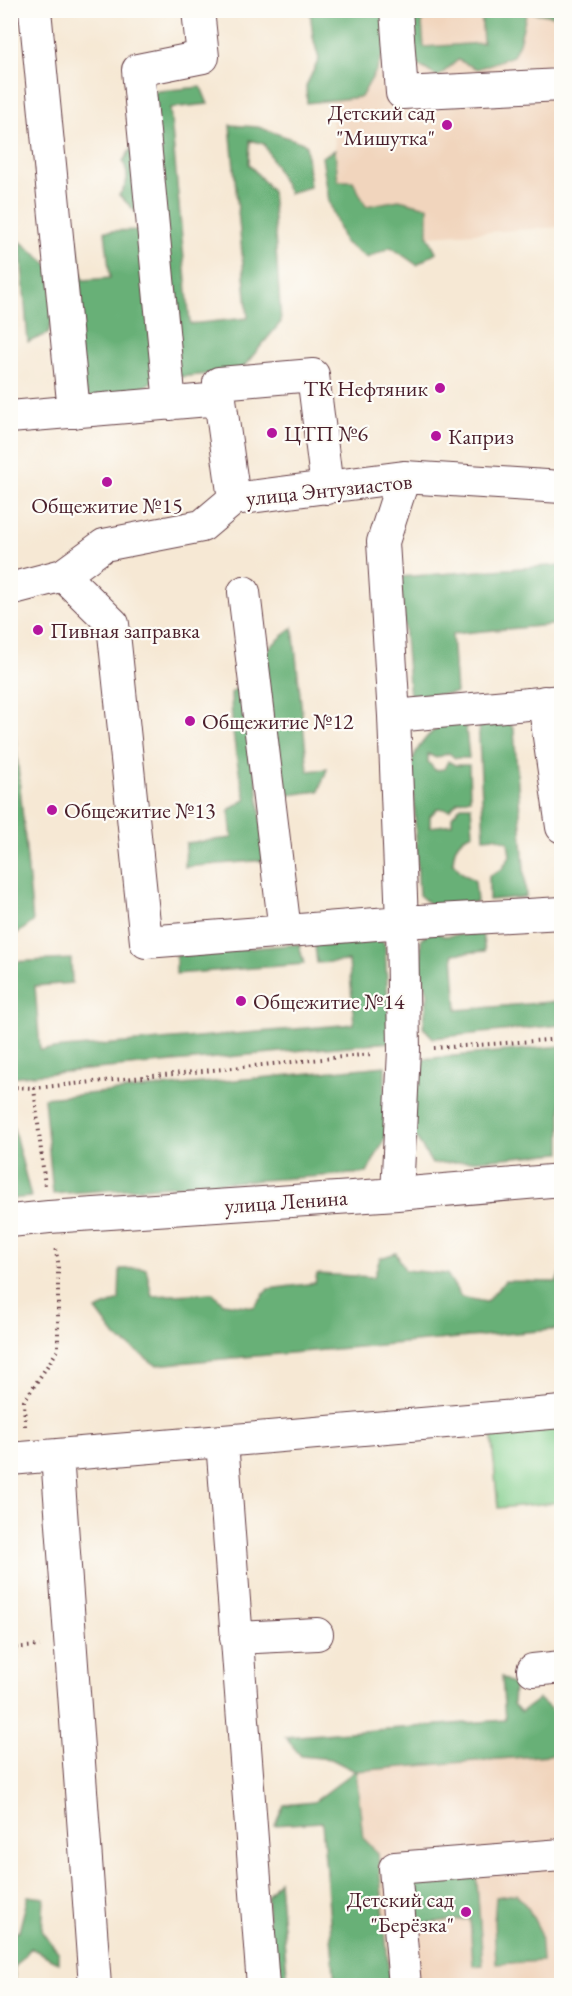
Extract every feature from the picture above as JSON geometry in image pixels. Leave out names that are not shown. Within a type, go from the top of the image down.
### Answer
[{"type":"street","points":[[35,10],[74,412]]},
{"type":"street","points":[[171,404],[138,70],[204,57],[198,10]]},
{"type":"street","points":[[396,10],[402,93],[561,85]]},
{"type":"street","points":[[234,499],[219,383],[313,375],[327,489]]},
{"type":"street","points":[[10,417],[220,399]]},
{"type":"street","points":[[397,1194],[404,1050],[402,922],[394,716],[383,542],[404,477]]},
{"type":"street","name":"улица Энтузиастов","points":[[10,589],[63,575],[104,545],[202,526],[234,499],[327,489],[404,477],[561,487]]},
{"type":"street","points":[[63,575],[113,624],[146,942],[402,922],[561,913]]},
{"type":"street","points":[[244,592],[285,931]]},
{"type":"street","points":[[394,716],[553,702],[561,827]]},
{"type":"street","name":"улица Ленина","points":[[10,1221],[49,1216],[397,1194],[561,1180]]},
{"type":"street","points":[[19,1458],[561,1412]]},
{"type":"street","points":[[222,1441],[263,1986]]},
{"type":"street","points":[[57,1455],[96,1986]]},
{"type":"street","points":[[236,1638],[317,1634]]},
{"type":"street","points":[[405,1986],[394,1868],[561,1855]]},
{"type":"path","points":[[10,1087],[34,1088],[404,1050],[561,1039]]},
{"type":"path","points":[[19,1458],[24,1401],[58,1350],[58,1262],[49,1216],[34,1088]]},
{"type":"shaded area","name":"Детский сад \"Мишутка\"","points":[[322,11],[561,11],[561,227],[344,242]]},
{"type":"shaded area","name":"Детский сад \"Берёзка\"","points":[[561,1754],[561,1985],[377,1985],[356,1771]]},
{"type":"green space","points":[[516,10],[554,11],[555,16],[527,12],[513,56],[477,69],[458,60],[438,77],[413,62],[404,30],[421,11],[424,47],[483,43],[481,11],[502,13]]},
{"type":"green space","points":[[310,11],[387,11],[388,42],[376,71],[361,97],[307,103],[306,86],[319,59],[313,37]]},
{"type":"green space","points":[[201,87],[208,104],[170,108],[190,324],[248,318],[230,125],[258,127],[306,144],[310,187],[289,193],[264,144],[250,140],[249,164],[272,191],[281,322],[240,371],[179,377],[148,92]]},
{"type":"green space","points":[[135,143],[140,216],[119,195],[127,179],[123,161]]},
{"type":"green space","points":[[335,150],[338,181],[353,181],[366,206],[399,200],[428,207],[428,236],[436,252],[417,265],[391,247],[367,258],[344,242],[329,201],[322,157]]},
{"type":"green space","points":[[143,230],[154,380],[131,396],[91,399],[83,388],[66,234],[75,232],[83,280],[110,278],[105,231]]},
{"type":"green space","points":[[20,241],[51,267],[53,315],[48,334],[28,342]]},
{"type":"green space","points":[[561,565],[561,624],[452,634],[456,693],[410,697],[400,577]]},
{"type":"green space","points":[[293,627],[308,771],[327,769],[319,791],[281,796],[262,654]]},
{"type":"green space","points":[[245,681],[266,860],[185,867],[186,843],[232,838],[229,810],[246,799],[235,746],[231,693]]},
{"type":"green space","points":[[10,704],[12,705],[33,922],[18,933],[11,934]]},
{"type":"green space","points":[[498,716],[509,722],[514,730],[526,897],[489,900],[489,876],[502,869],[510,856],[508,842],[495,837],[484,838],[478,718]]},
{"type":"green space","points":[[451,719],[465,719],[469,758],[455,758],[449,753],[436,758],[428,754],[428,762],[435,770],[444,769],[448,761],[455,765],[469,765],[470,798],[457,802],[450,810],[438,808],[430,816],[430,827],[452,824],[452,816],[461,806],[471,806],[473,833],[457,844],[453,863],[462,873],[475,881],[477,902],[432,906],[419,895],[412,761],[427,737]]},
{"type":"green space","points":[[432,931],[444,936],[482,933],[485,951],[453,954],[457,1010],[561,1001],[561,1025],[433,1038],[423,1027],[428,994],[421,971],[421,939]]},
{"type":"green space","points":[[379,935],[385,945],[390,1042],[11,1077],[10,962],[71,959],[72,983],[35,986],[40,1050],[354,1024],[349,961],[317,963],[314,938]]},
{"type":"green space","points":[[299,944],[304,964],[176,974],[176,955]]},
{"type":"green space","points":[[561,1046],[561,1153],[432,1164],[414,1134],[412,1060]]},
{"type":"green space","points":[[385,1066],[385,1138],[367,1173],[53,1194],[44,1098]]},
{"type":"green space","points":[[11,1118],[31,1197],[11,1199]]},
{"type":"green space","points":[[396,1253],[405,1270],[447,1274],[461,1297],[486,1302],[505,1281],[556,1282],[561,1273],[561,1329],[156,1365],[116,1337],[96,1310],[119,1300],[120,1269],[146,1268],[152,1296],[213,1293],[223,1303],[254,1307],[268,1289],[315,1283],[317,1274],[374,1277],[380,1258]]},
{"type":"green space","points":[[561,1425],[561,1502],[498,1508],[491,1431]]},
{"type":"green space","points":[[502,1677],[514,1686],[513,1704],[521,1712],[539,1699],[554,1712],[561,1704],[561,1754],[356,1771],[363,1838],[378,1853],[390,1985],[335,1985],[322,1822],[275,1825],[284,1805],[314,1802],[355,1771],[331,1759],[301,1756],[285,1737],[505,1720]]},
{"type":"green space","points":[[476,1869],[483,1965],[473,1966],[470,1919],[422,1923],[404,1881]]},
{"type":"green space","points":[[279,1881],[288,1985],[271,1985],[267,1896]]},
{"type":"green space","points":[[516,1894],[528,1908],[540,1931],[542,1961],[496,1964],[494,1922],[496,1897]]},
{"type":"green space","points":[[28,1896],[44,1898],[42,1932],[59,1953],[59,1963],[31,1948],[14,1968],[15,1985],[11,1985],[11,1935],[19,1931]]},
{"type":"place","name":"Детский сад \"Мишутка\"","points":[[447,125]]},
{"type":"place","name":"ТК Нефтяник","points":[[440,388]]},
{"type":"place","name":"ЦТП №6","points":[[272,433]]},
{"type":"place","name":"Каприз","points":[[436,436]]},
{"type":"place","name":"Общежитие №15","points":[[107,482]]},
{"type":"place","name":"Пивная заправка","points":[[38,630]]},
{"type":"place","name":"Общежитие №12","points":[[190,721]]},
{"type":"place","name":"Общежитие №13","points":[[52,810]]},
{"type":"place","name":"Общежитие №14","points":[[241,1001]]},
{"type":"place","name":"Детский сад \"Берёзка\"","points":[[466,1912]]}]
